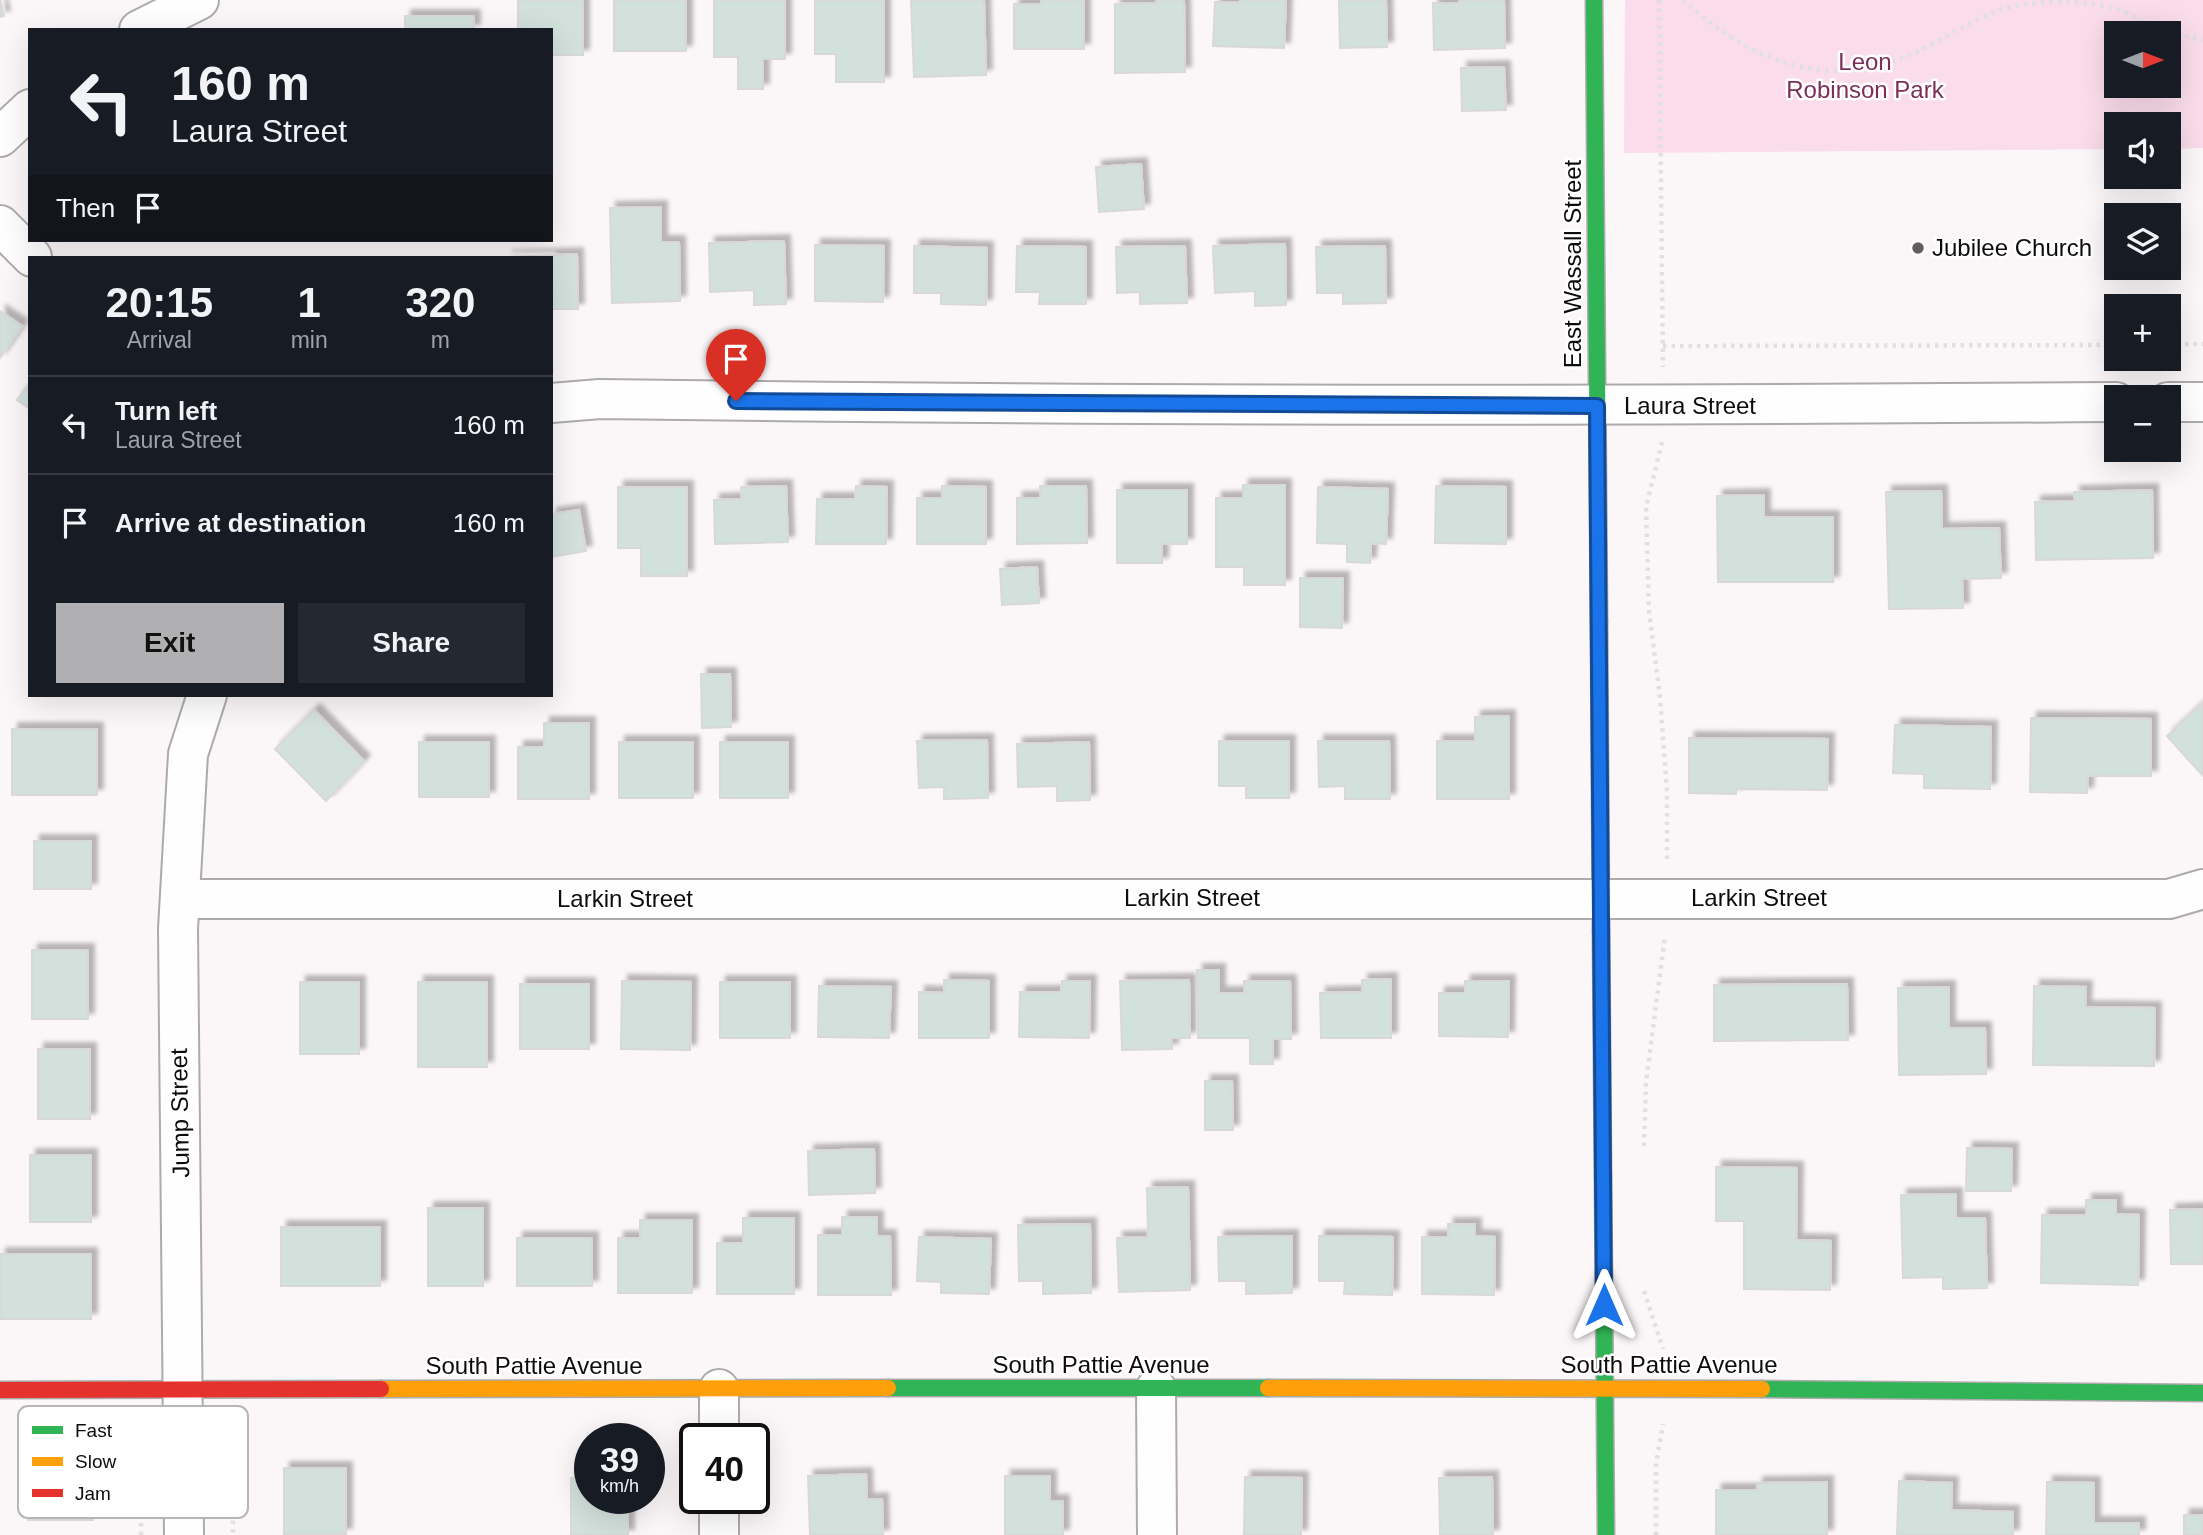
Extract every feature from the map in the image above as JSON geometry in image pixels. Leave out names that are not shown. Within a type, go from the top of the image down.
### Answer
[{"type":"street","points":[[143,28],[199,0]]},
{"type":"street","name":"East Wassall Street","points":[[1594,0],[1606,1535]]},
{"type":"street","points":[[0,137],[28,111]]},
{"type":"street","points":[[0,225],[31,256]]},
{"type":"street","name":"Laura Street","points":[[553,403],[600,399],[928,404],[1597,406],[2104,402]]},
{"type":"street","points":[[2181,402],[2203,402]]},
{"type":"street","name":"Jump Street","points":[[183,1406],[180,900],[188,754],[206,697]]},
{"type":"street","name":"Larkin Street","points":[[180,900],[1601,897],[2169,900],[2203,889]]},
{"type":"street","name":"South Pattie Avenue","points":[[0,1390],[1665,1387],[2203,1393]]},
{"type":"street","points":[[1156,1388],[1157,1535]]},
{"type":"street","points":[[719,1389],[719,1423]]},
{"type":"street","points":[[719,1514],[719,1535]]},
{"type":"path","points":[[1644,1152],[1646,1082],[1666,927],[1667,792],[1660,697],[1649,611],[1646,507],[1663,441],[1658,0]]},
{"type":"path","points":[[1683,0],[1713,27],[1764,57],[1815,72],[1864,69],[1912,54],[1963,27],[2014,6],[2078,1],[2121,11],[2139,21]]},
{"type":"path","points":[[2181,35],[2203,39]]},
{"type":"path","points":[[2181,344],[2203,344]]},
{"type":"path","points":[[1663,346],[2104,345]]},
{"type":"path","points":[[1644,1290],[1665,1356],[1665,1413],[1656,1464],[1656,1535]]},
{"type":"green space","name":"Leon Robinson Park","points":[[1625,0],[2203,0],[2203,148],[2181,149],[2181,112],[2104,112],[2104,149],[1624,153]]},
{"type":"building","points":[[0,0],[4,16],[0,17]]},
{"type":"building","points":[[518,0],[583,0],[583,55],[553,55],[553,28],[518,28]]},
{"type":"building","points":[[614,0],[686,0],[686,51],[614,51]]},
{"type":"building","points":[[714,0],[785,0],[785,59],[763,59],[763,89],[738,89],[738,57],[714,57]]},
{"type":"building","points":[[815,0],[884,0],[884,82],[836,82],[836,54],[815,54]]},
{"type":"building","points":[[911,0],[984,0],[986,75],[914,77]]},
{"type":"building","points":[[1041,0],[1084,0],[1084,49],[1014,49],[1014,4],[1041,4]]},
{"type":"building","points":[[1156,0],[1184,0],[1185,72],[1115,73],[1115,4],[1156,3]]},
{"type":"building","points":[[1240,0],[1286,0],[1284,48],[1213,46],[1215,2],[1240,3]]},
{"type":"building","points":[[1339,0],[1386,0],[1387,47],[1340,48]]},
{"type":"building","points":[[1459,0],[1504,0],[1505,48],[1434,50],[1433,3],[1459,3]]},
{"type":"building","points":[[405,16],[474,16],[474,28],[405,28]]},
{"type":"building","points":[[1504,67],[1506,110],[1462,111],[1461,68]]},
{"type":"building","points":[[1141,164],[1144,209],[1099,212],[1096,167]]},
{"type":"building","points":[[661,207],[661,242],[679,242],[680,301],[612,303],[610,208]]},
{"type":"building","points":[[784,241],[786,304],[754,305],[754,290],[710,292],[709,243]]},
{"type":"building","points":[[1285,244],[1286,305],[1255,306],[1255,291],[1215,293],[1213,246]]},
{"type":"building","points":[[815,245],[884,246],[883,302],[815,301]]},
{"type":"building","points":[[914,246],[987,248],[986,305],[941,304],[941,293],[914,293]]},
{"type":"building","points":[[1017,246],[1086,247],[1086,304],[1039,304],[1040,292],[1016,292]]},
{"type":"building","points":[[1185,246],[1187,303],[1140,304],[1140,292],[1117,293],[1116,247]]},
{"type":"building","points":[[1385,246],[1386,303],[1343,304],[1343,293],[1317,293],[1316,247]]},
{"type":"building","points":[[577,254],[578,309],[553,309],[553,256],[530,256]]},
{"type":"building","points":[[0,311],[22,326],[0,358]]},
{"type":"building","points":[[28,386],[28,408],[17,400]]},
{"type":"building","points":[[1243,485],[1285,485],[1285,585],[1244,585],[1244,567],[1216,567],[1216,498],[1243,498]]},
{"type":"building","points":[[786,486],[788,542],[715,544],[714,500],[742,499],[741,487]]},
{"type":"building","points":[[856,486],[887,487],[886,544],[816,544],[817,499],[855,499]]},
{"type":"building","points":[[942,486],[986,487],[986,544],[917,544],[917,498],[942,498]]},
{"type":"building","points":[[1040,486],[1086,486],[1087,543],[1017,544],[1017,498],[1041,498]]},
{"type":"building","points":[[1436,486],[1506,487],[1506,544],[1435,543]]},
{"type":"building","points":[[618,487],[687,487],[687,576],[641,576],[641,548],[618,548]]},
{"type":"building","points":[[1318,487],[1388,489],[1386,544],[1371,543],[1370,563],[1347,562],[1347,544],[1317,543]]},
{"type":"building","points":[[1117,490],[1187,490],[1187,544],[1162,544],[1162,563],[1117,563]]},
{"type":"building","points":[[2152,490],[2153,558],[2036,560],[2035,502],[2075,501],[2074,492]]},
{"type":"building","points":[[1941,491],[1942,529],[1999,528],[2001,578],[1962,579],[1963,608],[1889,609],[1886,492]]},
{"type":"building","points":[[1764,495],[1764,517],[1833,517],[1833,582],[1718,582],[1717,496]]},
{"type":"building","points":[[579,510],[586,551],[553,557],[553,514]]},
{"type":"building","points":[[1037,567],[1039,603],[1002,605],[1000,569]]},
{"type":"building","points":[[1300,578],[1343,578],[1342,628],[1300,627]]},
{"type":"building","points":[[701,674],[730,674],[731,727],[702,728]]},
{"type":"building","points":[[2203,703],[2203,776],[2167,736]]},
{"type":"building","points":[[314,710],[364,761],[326,801],[275,749]]},
{"type":"building","points":[[1509,716],[1509,799],[1437,799],[1437,741],[1475,741],[1475,717]]},
{"type":"building","points":[[2031,718],[2151,719],[2151,776],[2088,776],[2087,793],[2030,792]]},
{"type":"building","points":[[544,723],[589,723],[589,799],[518,799],[518,747],[544,747]]},
{"type":"building","points":[[1895,725],[1991,727],[1990,789],[1924,788],[1924,774],[1893,773]]},
{"type":"building","points":[[12,729],[97,729],[97,795],[12,795]]},
{"type":"building","points":[[1689,738],[1828,739],[1827,790],[1736,789],[1736,794],[1689,793]]},
{"type":"building","points":[[987,740],[988,798],[944,799],[944,787],[919,788],[917,741]]},
{"type":"building","points":[[1219,741],[1289,741],[1289,798],[1246,798],[1246,786],[1219,786]]},
{"type":"building","points":[[1318,741],[1389,741],[1390,799],[1345,799],[1345,786],[1319,787]]},
{"type":"building","points":[[419,742],[489,742],[489,797],[419,797]]},
{"type":"building","points":[[619,742],[693,742],[693,798],[619,798]]},
{"type":"building","points":[[720,742],[788,742],[788,798],[720,798]]},
{"type":"building","points":[[1089,742],[1090,800],[1057,801],[1057,786],[1018,787],[1017,744]]},
{"type":"building","points":[[34,841],[91,841],[91,889],[34,889]]},
{"type":"building","points":[[32,950],[88,950],[88,1019],[32,1019]]},
{"type":"building","points":[[1197,970],[1219,970],[1219,993],[1244,993],[1244,981],[1290,981],[1291,1039],[1273,1039],[1273,1064],[1250,1064],[1250,1038],[1198,1038]]},
{"type":"building","points":[[1391,979],[1391,1038],[1321,1038],[1320,993],[1362,992],[1362,980]]},
{"type":"building","points":[[944,980],[989,981],[989,1038],[919,1038],[919,992],[944,993]]},
{"type":"building","points":[[1189,980],[1190,1038],[1172,1038],[1172,1049],[1122,1050],[1120,981]]},
{"type":"building","points":[[622,981],[691,982],[690,1050],[621,1049]]},
{"type":"building","points":[[1062,981],[1090,981],[1089,1038],[1019,1037],[1020,992],[1061,992]]},
{"type":"building","points":[[1465,981],[1509,981],[1508,1037],[1439,1036],[1439,993],[1465,993]]},
{"type":"building","points":[[300,982],[359,982],[359,1054],[300,1054]]},
{"type":"building","points":[[418,982],[487,982],[487,1067],[418,1067]]},
{"type":"building","points":[[720,982],[790,982],[790,1038],[720,1038]]},
{"type":"building","points":[[520,984],[589,984],[589,1049],[520,1049]]},
{"type":"building","points":[[1847,984],[1848,1040],[1714,1041],[1714,985]]},
{"type":"building","points":[[819,986],[891,987],[889,1038],[818,1037]]},
{"type":"building","points":[[2034,986],[2086,987],[2085,1007],[2155,1008],[2154,1066],[2033,1065]]},
{"type":"building","points":[[1949,987],[1949,1028],[1985,1028],[1986,1074],[1899,1075],[1898,988]]},
{"type":"building","points":[[38,1049],[90,1049],[90,1119],[38,1119]]},
{"type":"building","points":[[1205,1081],[1232,1081],[1233,1130],[1205,1130]]},
{"type":"building","points":[[1967,1148],[2012,1149],[2011,1191],[1966,1191]]},
{"type":"building","points":[[874,1149],[875,1193],[809,1195],[808,1151]]},
{"type":"building","points":[[30,1155],[91,1155],[91,1222],[30,1222]]},
{"type":"building","points":[[1716,1167],[1797,1168],[1796,1240],[1831,1241],[1830,1290],[1744,1289],[1744,1221],[1716,1221]]},
{"type":"building","points":[[1188,1187],[1190,1290],[1119,1292],[1117,1238],[1148,1237],[1147,1188]]},
{"type":"building","points":[[1956,1194],[1956,1218],[1985,1218],[1987,1288],[1943,1289],[1943,1277],[1903,1278],[1901,1195]]},
{"type":"building","points":[[2086,1200],[2116,1200],[2116,1214],[2139,1215],[2138,1285],[2041,1283],[2042,1215],[2086,1215]]},
{"type":"building","points":[[428,1208],[483,1208],[483,1286],[428,1286]]},
{"type":"building","points":[[2203,1209],[2203,1264],[2171,1264],[2170,1210]]},
{"type":"building","points":[[842,1217],[877,1217],[877,1236],[890,1236],[891,1295],[818,1295],[818,1235],[842,1235]]},
{"type":"building","points":[[743,1218],[794,1218],[794,1294],[717,1294],[717,1243],[743,1243]]},
{"type":"building","points":[[640,1220],[692,1220],[692,1293],[618,1293],[618,1238],[640,1238]]},
{"type":"building","points":[[1090,1224],[1091,1293],[1043,1294],[1043,1281],[1019,1281],[1018,1225]]},
{"type":"building","points":[[1448,1224],[1475,1224],[1475,1236],[1495,1237],[1494,1295],[1422,1294],[1422,1237],[1448,1237]]},
{"type":"building","points":[[281,1227],[380,1227],[380,1286],[281,1286]]},
{"type":"building","points":[[1292,1236],[1292,1293],[1246,1294],[1246,1281],[1219,1281],[1218,1237]]},
{"type":"building","points":[[1319,1236],[1393,1237],[1392,1295],[1344,1294],[1345,1281],[1319,1281]]},
{"type":"building","points":[[919,1237],[991,1239],[989,1294],[941,1293],[941,1282],[917,1281]]},
{"type":"building","points":[[517,1238],[592,1238],[592,1286],[517,1286]]},
{"type":"building","points":[[0,1254],[91,1254],[91,1319],[0,1319]]},
{"type":"building","points":[[284,1468],[346,1468],[346,1534],[284,1534]]},
{"type":"building","points":[[866,1474],[867,1500],[882,1499],[883,1535],[810,1535],[808,1476]]},
{"type":"building","points":[[1005,1476],[1050,1476],[1050,1501],[1063,1501],[1063,1535],[1005,1535]]},
{"type":"building","points":[[1245,1477],[1302,1478],[1301,1535],[1244,1535]]},
{"type":"building","points":[[1492,1477],[1493,1535],[1440,1535],[1439,1478]]},
{"type":"building","points":[[571,1478],[574,1478],[574,1514],[628,1514],[628,1535],[571,1535]]},
{"type":"building","points":[[1899,1481],[1952,1483],[1951,1510],[2013,1512],[2013,1535],[1897,1535]]},
{"type":"building","points":[[1827,1482],[1827,1535],[1716,1535],[1716,1490],[1757,1490],[1757,1483]]},
{"type":"building","points":[[2047,1482],[2094,1483],[2094,1523],[2139,1523],[2139,1535],[2046,1535]]},
{"type":"building","points":[[2184,1515],[2203,1515],[2203,1535],[2184,1535]]},
{"type":"building","points":[[28,1518],[93,1518],[93,1520]]},
{"type":"traffic: fast","points":[[1594,0],[1599,621]]},
{"type":"traffic: fast","points":[[1603,1176],[1606,1535]]},
{"type":"traffic: fast","points":[[888,1388],[1268,1388]]},
{"type":"traffic: fast","points":[[1762,1389],[2203,1393]]},
{"type":"traffic: slow","points":[[1599,621],[1601,931]]},
{"type":"traffic: slow","points":[[381,1389],[888,1388]]},
{"type":"traffic: slow","points":[[1268,1388],[1762,1389]]},
{"type":"traffic: jam","points":[[1601,931],[1603,1176]]},
{"type":"traffic: jam","points":[[0,1390],[381,1389]]},
{"type":"place","name":"Jubilee Church","points":[[1918,248]]},
{"type":"route","points":[[736,401],[1597,406],[1604,1305]]}]
